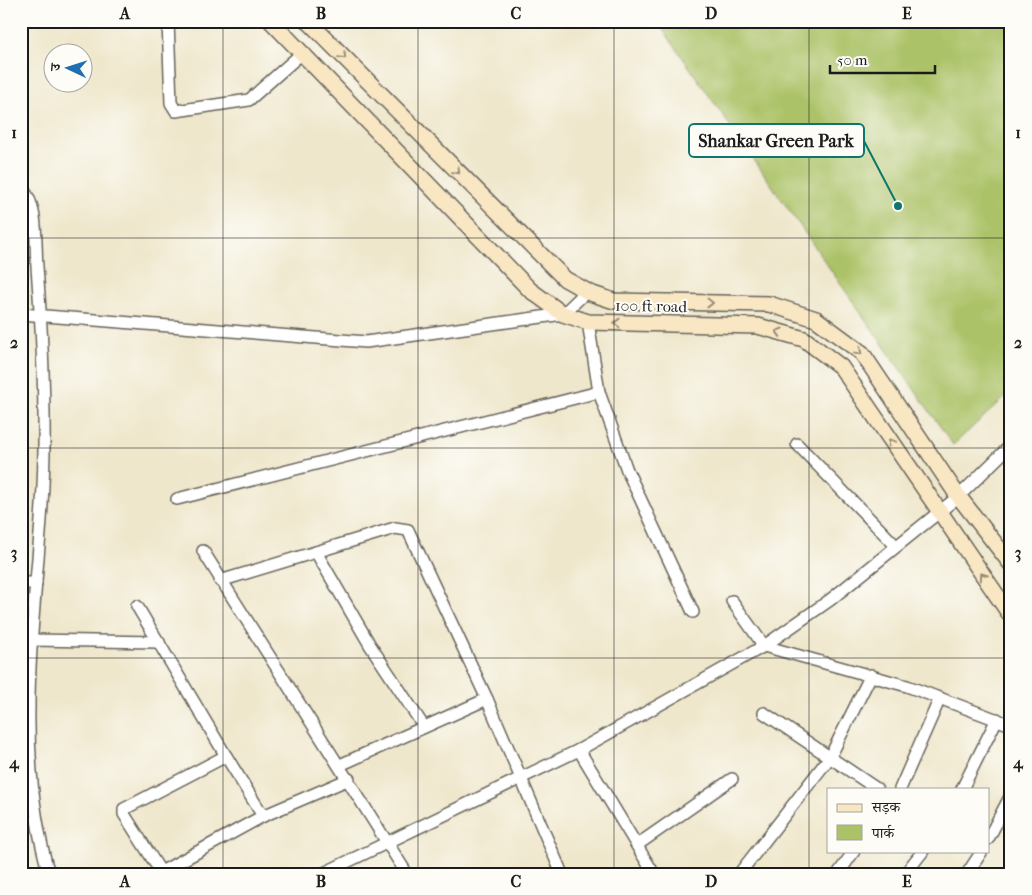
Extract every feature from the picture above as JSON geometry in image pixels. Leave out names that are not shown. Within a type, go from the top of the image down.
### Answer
[{"type":"main road","name":"100 ft road","points":[[271,21],[530,290],[563,314],[588,322],[758,326],[804,340],[841,367],[938,511],[1008,606]]},
{"type":"main road","name":"100 ft road","points":[[308,21],[565,279],[587,291],[614,301],[768,304],[816,319],[862,353],[959,496],[1011,564]]},
{"type":"street","points":[[168,21],[171,103],[176,111],[249,100],[301,54]]},
{"type":"street","points":[[21,187],[29,195],[33,212],[41,316],[44,451],[42,504],[30,640],[29,762],[35,816],[49,874]]},
{"type":"street","points":[[21,314],[366,342],[563,314],[587,291]]},
{"type":"street","points":[[588,322],[599,392],[627,470],[664,546],[693,612]]},
{"type":"street","points":[[177,499],[599,392]]},
{"type":"street","points":[[797,444],[895,546]]},
{"type":"street","points":[[322,874],[579,750],[764,646],[830,600],[938,511],[959,496],[1011,445]]},
{"type":"street","points":[[220,581],[395,528],[408,530],[487,699],[519,779],[562,874]]},
{"type":"street","points":[[203,551],[220,581],[340,765],[386,844],[407,874]]},
{"type":"street","points":[[316,552],[370,645],[424,727]]},
{"type":"street","points":[[21,583],[36,583]]},
{"type":"street","points":[[732,601],[764,646],[871,675],[940,698],[1011,725]]},
{"type":"street","points":[[137,606],[263,816]]},
{"type":"street","points":[[30,640],[159,642]]},
{"type":"street","points":[[739,874],[830,757],[871,675]]},
{"type":"street","points":[[900,788],[940,698]]},
{"type":"street","points":[[340,765],[487,699]]},
{"type":"street","points":[[764,713],[876,788]]},
{"type":"street","points":[[962,788],[997,719]]},
{"type":"street","points":[[579,750],[654,874]]},
{"type":"street","points":[[226,756],[124,809],[124,814],[162,873],[263,816],[348,779]]},
{"type":"street","points":[[637,845],[732,779]]},
{"type":"street","points":[[990,835],[1011,795]]},
{"type":"street","points":[[838,874],[853,852]]},
{"type":"street","points":[[905,874],[922,852]]},
{"type":"street","points":[[967,874],[981,852]]},
{"type":"green space","points":[[657,21],[1011,21],[1011,392],[953,445]]},
{"type":"place","name":"Shankar Green Park","points":[[898,206]]}]
